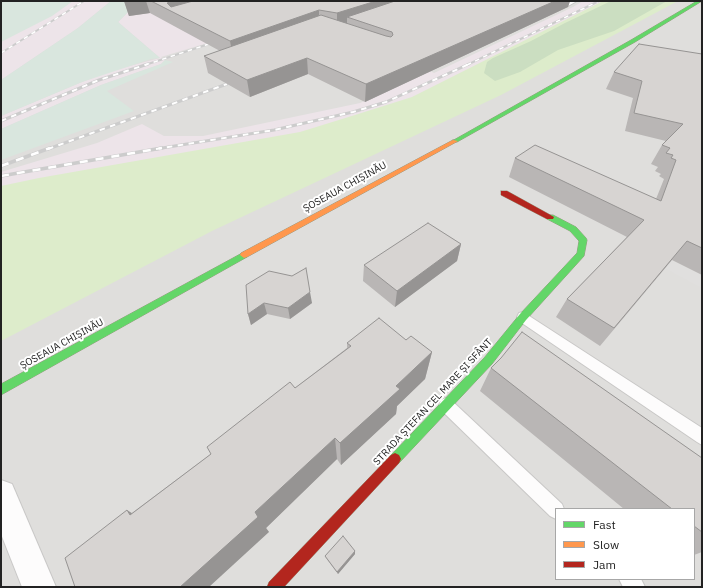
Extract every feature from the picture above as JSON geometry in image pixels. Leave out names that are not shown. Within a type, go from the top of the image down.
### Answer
[{"type":"main road","name":"ȘOSEAUA CHIȘINĂU","points":[[1,390],[257,248],[519,106],[633,42],[700,1]]},
{"type":"main road","name":"STRADA ȘTEFAN CEL MARE ȘI SFÂNT","points":[[274,587],[488,361],[523,317],[580,254],[583,240],[573,230],[504,193]]},
{"type":"street","points":[[1,495],[40,587]]},
{"type":"lane","points":[[556,1],[568,4],[574,1]]},
{"type":"lane","points":[[523,317],[702,437]]},
{"type":"lane","points":[[446,405],[555,509]]},
{"type":"shaded area","points":[[1,1],[702,1],[702,587],[1,587]]},
{"type":"shaded area","points":[[1,1],[73,1],[52,16],[1,42]]},
{"type":"shaded area","points":[[50,1],[111,1],[78,28],[1,80],[1,31]]},
{"type":"shaded area","points":[[111,1],[136,1],[132,8],[118,22],[160,58],[151,59],[82,82],[1,116],[1,80],[78,28]]},
{"type":"shaded area","points":[[143,1],[234,35],[161,57],[165,60],[161,64],[101,85],[1,129],[1,116],[111,71],[160,58],[118,22],[132,8]]},
{"type":"shaded area","points":[[583,1],[609,1],[474,70],[375,114],[1,210],[1,172],[97,143],[142,124],[164,136],[203,136],[360,103],[430,71],[434,73]]},
{"type":"shaded area","points":[[165,60],[173,62],[107,91],[134,111],[1,160],[1,129],[101,85],[161,64]]},
{"type":"shaded area","points":[[702,234],[702,288],[638,254]]},
{"type":"green space","points":[[603,1],[678,1],[501,95],[212,231],[1,341],[1,186],[300,132],[412,97]]},
{"type":"green space","points":[[611,1],[667,1],[614,31],[558,50],[520,72],[495,81],[484,73],[487,62],[493,58],[531,41]]},
{"type":"building","points":[[151,1],[173,1],[167,3],[171,7],[193,1],[376,1],[337,13],[319,10],[230,41]]},
{"type":"building","points":[[395,1],[555,1],[366,84],[307,58],[247,80],[204,56],[321,15],[391,37],[393,35],[392,32],[347,17]]},
{"type":"building","points":[[639,44],[702,54],[702,248],[687,241],[614,328],[567,299],[644,220],[515,158],[535,145],[661,201],[676,160],[671,158],[673,155],[666,153],[670,148],[662,145],[683,124],[634,113],[642,81],[614,72]]},
{"type":"building","points":[[428,223],[461,244],[397,291],[364,265]]},
{"type":"building","points":[[306,268],[310,292],[288,308],[264,303],[248,314],[246,285],[269,271],[292,276]]},
{"type":"building","points":[[379,318],[406,340],[411,336],[432,352],[396,386],[400,389],[340,443],[335,438],[255,512],[258,517],[180,587],[75,587],[65,558],[127,510],[130,515],[211,454],[207,447],[290,382],[295,388],[351,346],[347,343]]},
{"type":"building","points":[[522,332],[702,458],[702,532],[695,527],[695,508],[671,508],[491,368]]},
{"type":"building","points":[[343,536],[355,551],[337,572],[325,556]]},
{"type":"railway","points":[[1,53],[84,1]]},
{"type":"railway","points":[[467,65],[599,1]]},
{"type":"railway","points":[[145,65],[218,41]]},
{"type":"railway","points":[[1,121],[99,80],[148,64]]},
{"type":"railway","points":[[159,148],[274,130],[353,112],[386,102],[469,64]]},
{"type":"railway","points":[[48,149],[227,84]]},
{"type":"railway","points":[[1,166],[50,148]]},
{"type":"railway","points":[[1,176],[159,148]]},
{"type":"traffic: fast","points":[[455,141],[633,41],[700,1]]},
{"type":"traffic: fast","points":[[395,459],[488,361],[523,317],[581,254],[583,240],[573,229],[550,217]]},
{"type":"traffic: fast","points":[[1,390],[244,255]]},
{"type":"traffic: slow","points":[[244,255],[455,141]]},
{"type":"traffic: jam","points":[[504,193],[550,217]]},
{"type":"traffic: jam","points":[[274,587],[395,459]]}]
